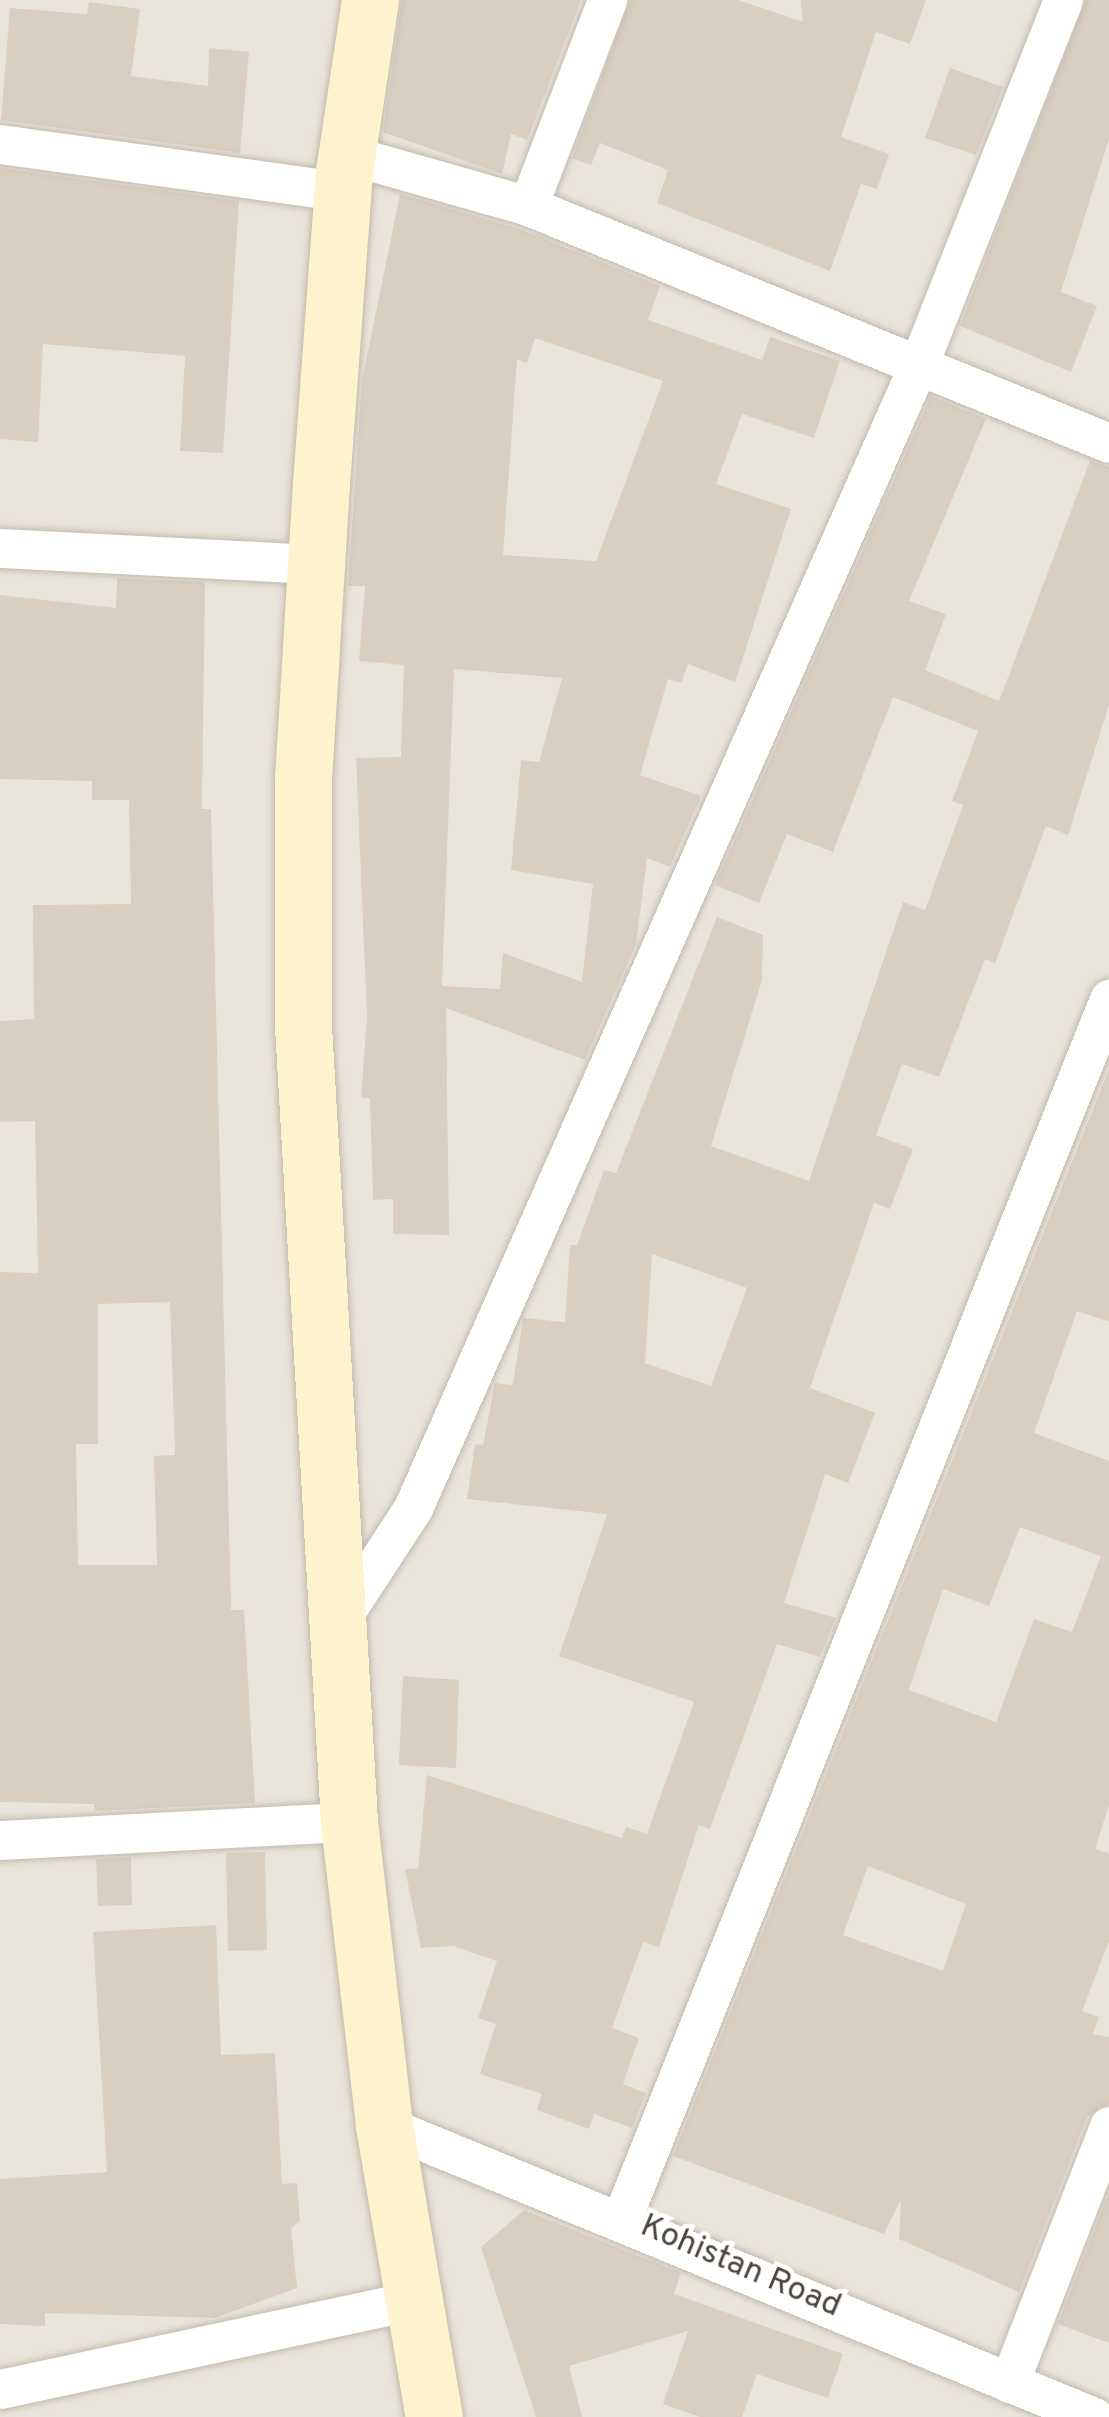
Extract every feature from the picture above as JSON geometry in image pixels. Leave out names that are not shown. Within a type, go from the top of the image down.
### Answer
[{"type":"main road","points":[[370,0],[346,173],[316,564],[303,776],[302,1026],[324,1319],[333,1631],[349,1822],[384,2125],[410,2301],[434,2417]]},
{"type":"street","points":[[528,206],[607,0]]},
{"type":"street","points":[[333,1631],[413,1508],[920,361],[1063,0]]},
{"type":"street","points":[[0,144],[346,173],[528,206],[920,361],[1109,443]]},
{"type":"street","points":[[0,548],[316,564]]},
{"type":"street","points":[[622,2218],[1109,999]]},
{"type":"street","points":[[0,1840],[349,1822]]},
{"type":"street","name":"Kohistan Road","points":[[384,2125],[622,2218],[1094,2417]]},
{"type":"street","points":[[1009,2383],[1109,2126]]},
{"type":"street","points":[[0,2389],[410,2301]]},
{"type":"shaded area","points":[[0,0],[1109,0],[1109,2417],[0,2417]]},
{"type":"building","points":[[402,0],[581,0],[527,140],[511,134],[502,174],[383,132]]},
{"type":"building","points":[[630,0],[738,0],[803,22],[801,0],[926,0],[910,44],[876,32],[841,137],[889,154],[877,189],[861,184],[830,271],[657,203],[668,170],[600,143],[591,165],[572,158]]},
{"type":"building","points":[[1086,0],[1109,0],[1109,139],[1061,292],[1097,306],[1071,372],[960,326]]},
{"type":"building","points":[[89,2],[140,9],[131,76],[208,86],[209,48],[249,52],[240,153],[1,120],[10,8],[87,14]]},
{"type":"building","points":[[950,68],[1003,87],[976,155],[925,138]]},
{"type":"building","points":[[0,168],[239,201],[223,453],[180,451],[185,356],[43,344],[38,442],[0,439]]},
{"type":"building","points":[[400,194],[523,230],[660,286],[648,320],[762,360],[770,337],[840,361],[814,438],[742,414],[716,484],[791,509],[735,682],[688,664],[681,683],[668,679],[640,775],[701,796],[670,867],[647,858],[636,944],[585,1060],[446,1008],[449,1235],[393,1234],[393,1199],[373,1200],[370,1098],[361,1098],[367,1016],[356,758],[401,757],[404,665],[359,661],[365,586],[348,586],[362,381]],"holes":[[[535,338],[663,381],[596,561],[503,555],[517,359],[527,363]],[[454,669],[562,678],[539,762],[521,760],[511,870],[593,884],[582,982],[503,953],[500,989],[442,986]]]},
{"type":"building","points":[[931,396],[986,419],[909,601],[946,614],[925,670],[999,701],[1090,461],[1109,467],[1109,705],[1068,835],[1046,826],[995,963],[985,959],[939,1077],[902,1064],[876,1135],[913,1149],[890,1209],[874,1203],[810,1388],[875,1413],[848,1483],[825,1474],[784,1603],[836,1618],[820,1657],[777,1644],[710,1829],[699,1825],[659,1947],[643,1942],[612,2028],[639,2038],[623,2084],[646,2093],[632,2128],[594,2114],[589,2129],[537,2110],[542,2094],[480,2074],[496,2024],[478,2018],[497,1961],[453,1946],[421,1948],[405,1869],[418,1868],[427,1775],[622,1838],[626,1827],[647,1834],[694,1702],[559,1656],[607,1514],[467,1499],[475,1444],[483,1445],[495,1383],[513,1385],[523,1318],[565,1322],[570,1245],[577,1245],[604,1170],[616,1173],[717,917],[763,935],[762,980],[711,1146],[809,1181],[903,902],[925,910],[963,805],[952,801],[978,731],[893,697],[833,852],[787,834],[759,903],[715,885]],"holes":[[[652,1254],[747,1288],[711,1386],[645,1363]]]},
{"type":"building","points":[[117,578],[205,582],[202,809],[211,809],[231,1610],[244,1610],[255,1803],[95,1811],[94,1804],[0,1802],[0,1272],[38,1273],[35,1121],[0,1122],[0,1021],[34,1019],[33,905],[131,904],[129,800],[92,800],[92,781],[0,779],[0,595],[116,608]],"holes":[[[170,1302],[175,1455],[154,1456],[157,1565],[78,1565],[76,1444],[98,1444],[98,1304]]]},
{"type":"building","points":[[1109,1070],[1109,1322],[1077,1311],[1034,1433],[1109,1461],[1109,1805],[1095,1849],[1109,1854],[1109,1941],[1082,2011],[1099,2017],[1093,2034],[1109,2037],[1109,2103],[1087,2117],[1019,2292],[899,2239],[901,2199],[884,2234],[673,2156]],"holes":[[[1020,1527],[1101,1556],[1072,1632],[1034,1619],[996,1722],[909,1690],[943,1589],[989,1606]],[[868,1866],[966,1904],[943,1971],[843,1935]]]},
{"type":"building","points":[[403,1676],[459,1680],[456,1768],[399,1765]]},
{"type":"building","points":[[265,1852],[267,1950],[228,1951],[226,1853]]},
{"type":"building","points":[[131,1857],[132,1905],[98,1906],[96,1859]]},
{"type":"building","points":[[216,1925],[221,2055],[275,2053],[282,2184],[297,2183],[300,2221],[291,2228],[297,2288],[215,2318],[45,2313],[45,2326],[0,2324],[0,2179],[107,2172],[93,1932]]},
{"type":"building","points":[[1109,2192],[1109,2343],[1058,2324]]},
{"type":"building","points":[[524,2210],[681,2273],[674,2294],[843,2354],[828,2398],[757,2374],[742,2417],[700,2417],[663,2404],[688,2331],[569,2366],[582,2417],[536,2417],[481,2247]]}]
